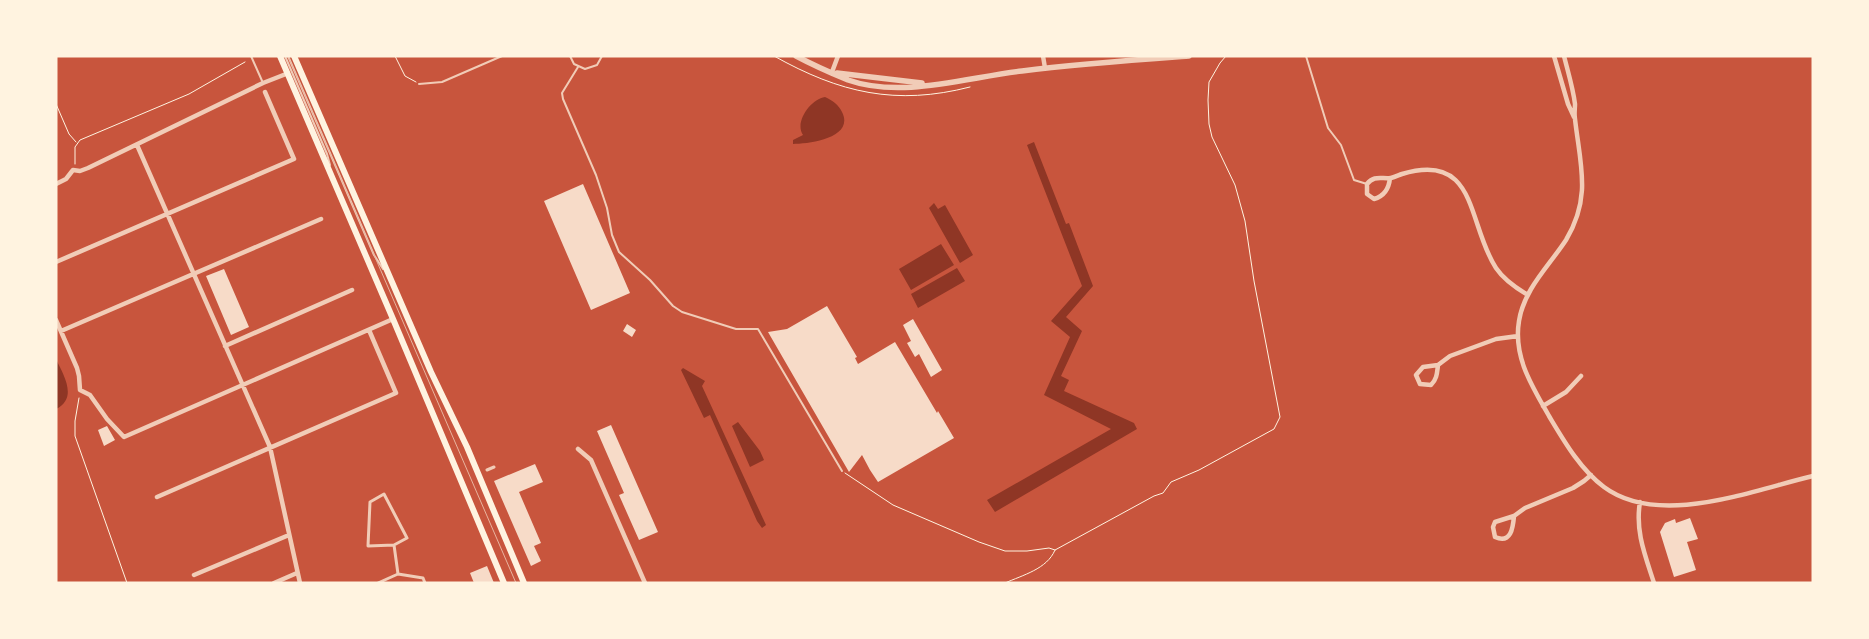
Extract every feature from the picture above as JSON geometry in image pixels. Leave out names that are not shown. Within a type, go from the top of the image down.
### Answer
[{"type":"main road","points":[[274,56],[286,74]]},
{"type":"main road","points":[[280,56],[286,74],[393,319],[504,583]]},
{"type":"main road","points":[[294,56],[524,583]]},
{"type":"street","points":[[796,56],[849,80],[874,85],[904,87],[931,85],[1045,68],[1189,56]]},
{"type":"street","points":[[832,72],[838,56]]},
{"type":"street","points":[[1043,56],[1045,68]]},
{"type":"street","points":[[1554,56],[1574,118]]},
{"type":"street","points":[[1564,56],[1575,104],[1574,118],[1583,188],[1575,223],[1566,240],[1528,295],[1521,312],[1518,336],[1523,367],[1543,406],[1566,444],[1591,475],[1604,487],[1619,495],[1640,502],[1671,505],[1704,502],[1813,476]]},
{"type":"street","points":[[56,184],[66,179],[73,170],[84,170],[263,83],[286,74]]},
{"type":"street","points":[[56,262],[294,159],[265,92]]},
{"type":"street","points":[[137,145],[270,447],[300,583]]},
{"type":"street","points":[[1390,178],[1386,191],[1379,198],[1370,197],[1367,194],[1367,184],[1373,179],[1381,177],[1390,178],[1414,171],[1440,170],[1456,179],[1465,193],[1496,268],[1510,283],[1528,295]]},
{"type":"street","points":[[61,331],[321,218]]},
{"type":"street","points":[[225,346],[352,290]]},
{"type":"street","points":[[56,320],[77,368],[80,392],[90,395],[107,420],[124,438],[393,319]]},
{"type":"street","points":[[157,497],[396,392],[369,330]]},
{"type":"street","points":[[1438,365],[1437,377],[1430,385],[1420,384],[1416,374],[1419,370],[1431,364],[1438,365],[1450,356],[1496,339],[1518,336]]},
{"type":"street","points":[[1543,406],[1566,392],[1581,376]]},
{"type":"street","points":[[578,449],[591,460],[645,583]]},
{"type":"street","points":[[487,470],[494,467]]},
{"type":"street","points":[[1514,516],[1510,535],[1507,538],[1500,539],[1496,537],[1493,527],[1496,522],[1514,516],[1525,508],[1573,488],[1591,475]]},
{"type":"street","points":[[384,494],[407,538],[394,545],[368,546],[370,502],[384,494]]},
{"type":"street","points":[[1640,502],[1638,515],[1640,536],[1654,583]]},
{"type":"street","points":[[194,575],[289,535]]},
{"type":"street","points":[[394,545],[398,574]]},
{"type":"street","points":[[274,583],[297,573]]},
{"type":"street","points":[[378,583],[398,574],[424,578],[425,583]]},
{"type":"lane","points":[[251,56],[263,83]]},
{"type":"lane","points":[[286,56],[327,154],[334,184]]},
{"type":"lane","points":[[286,56],[374,255],[392,281]]},
{"type":"lane","points":[[419,84],[442,82],[502,56]]},
{"type":"lane","points":[[570,56],[578,67],[591,68],[597,65],[602,56]]},
{"type":"lane","points":[[1306,56],[1328,128],[1341,144],[1354,180],[1367,184]]},
{"type":"lane","points":[[578,67],[562,93],[562,99],[596,176],[607,208],[612,236],[619,252],[650,280],[673,306],[682,312],[736,329],[758,329],[842,471]]},
{"type":"path","points":[[395,56],[405,76],[419,84]]},
{"type":"path","points":[[1005,583],[1041,567],[1051,559],[1055,550],[1147,499],[1163,493],[1171,482],[1200,470],[1274,429],[1280,417],[1254,281],[1245,221],[1232,178],[1210,131],[1209,82],[1226,56]]},
{"type":"path","points":[[73,170],[77,143],[80,140],[189,94],[245,62]]},
{"type":"path","points":[[56,104],[69,134],[77,143]]},
{"type":"path","points":[[80,392],[75,421],[75,436],[127,583]]},
{"type":"path","points":[[842,471],[893,505],[978,542],[1005,551],[1049,548],[1055,550]]},
{"type":"shaded area","points":[[825,97],[841,109],[844,121],[842,128],[836,134],[819,141],[793,144],[793,140],[803,135],[801,124],[805,112],[814,102]]},
{"type":"shaded area","points":[[1034,142],[1066,224],[1069,223],[1093,286],[1066,317],[1082,331],[1061,376],[1069,380],[1064,391],[1134,423],[1137,429],[995,512],[987,500],[1111,429],[1044,395],[1070,337],[1051,321],[1082,286],[1027,145]]},
{"type":"shaded area","points":[[934,203],[938,209],[945,205],[973,255],[960,263],[929,208]]},
{"type":"shaded area","points":[[941,244],[954,265],[911,290],[899,269]]},
{"type":"shaded area","points":[[957,268],[965,281],[918,308],[911,294]]},
{"type":"shaded area","points":[[56,359],[65,379],[68,393],[63,404],[56,409]]},
{"type":"shaded area","points":[[683,368],[705,381],[702,386],[766,525],[762,528],[757,521],[710,415],[704,418],[681,370]]},
{"type":"shaded area","points":[[738,422],[760,451],[764,460],[750,467],[732,426]]},
{"type":"building","points":[[583,184],[630,293],[591,310],[544,201]]},
{"type":"building","points":[[224,269],[249,327],[231,335],[206,276]]},
{"type":"building","points":[[827,306],[857,357],[855,358],[858,364],[895,342],[954,438],[878,482],[862,455],[849,472],[768,332],[787,329]]},
{"type":"building","points":[[913,319],[942,370],[931,377],[919,354],[915,357],[907,343],[911,341],[903,325]]},
{"type":"building","points":[[627,324],[636,330],[632,337],[623,331]]},
{"type":"building","points":[[611,425],[658,532],[639,540],[619,495],[624,493],[597,431]]},
{"type":"building","points":[[107,426],[115,440],[104,446],[98,430]]},
{"type":"building","points":[[535,464],[543,482],[519,492],[541,543],[534,546],[541,561],[531,566],[494,481]]},
{"type":"building","points":[[1690,518],[1698,539],[1687,542],[1696,570],[1674,577],[1660,532],[1665,523],[1675,519],[1676,523]]},
{"type":"building","points":[[487,566],[494,583],[474,583],[470,573]]},
{"type":"tram line","points":[[288,56],[516,583]]}]
